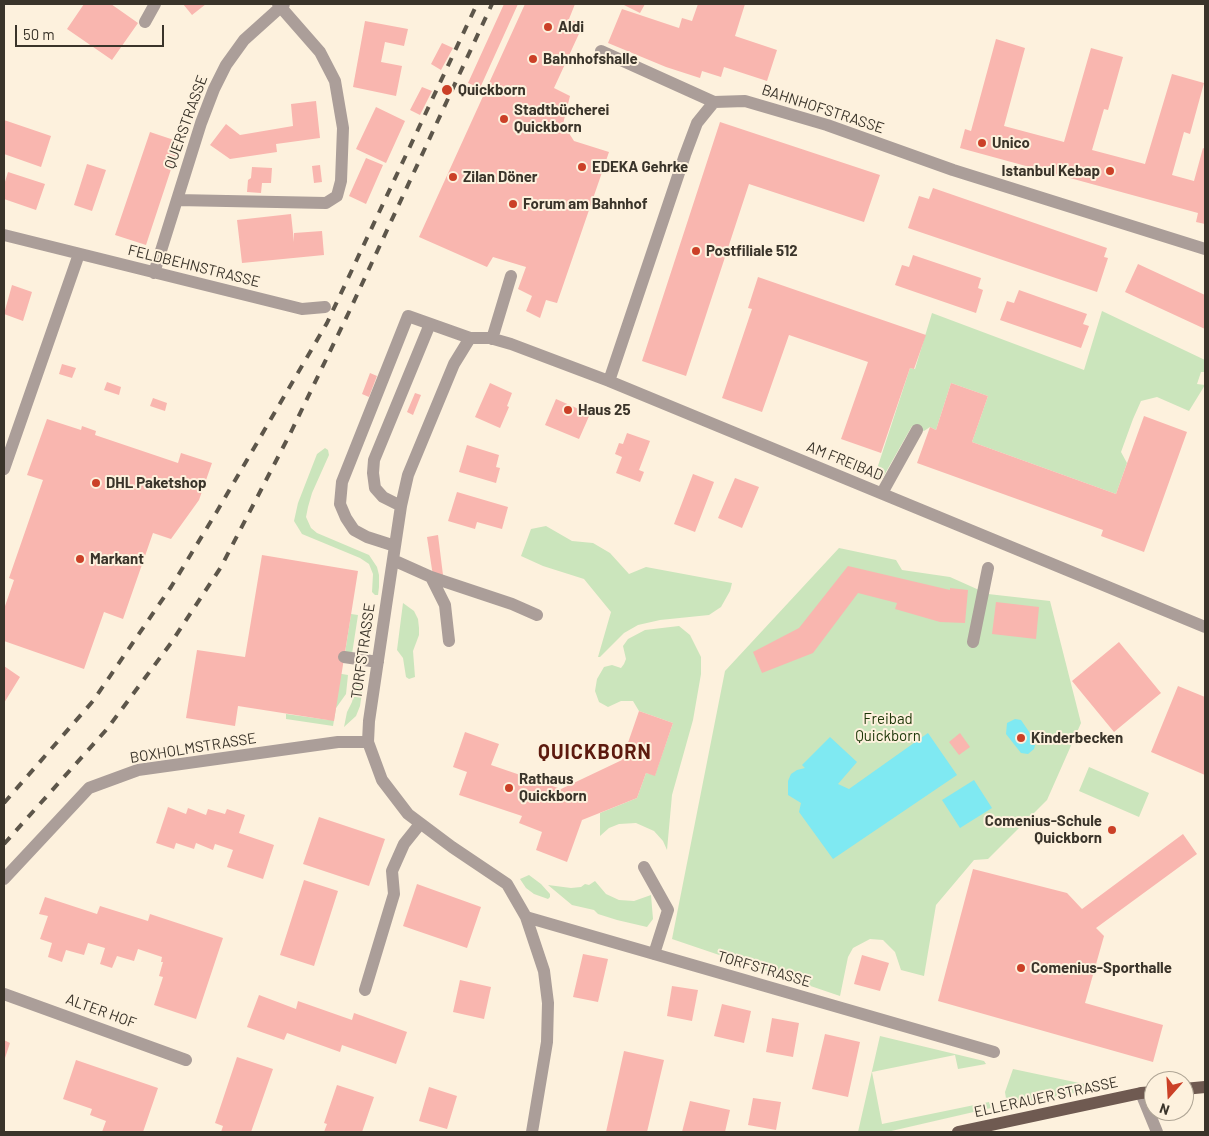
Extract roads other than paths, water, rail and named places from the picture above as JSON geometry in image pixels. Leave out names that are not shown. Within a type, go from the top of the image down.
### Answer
[{"type":"main road","name":"ELLERAUER STRASSE","points":[[958,1132],[1144,1093]]},
{"type":"street","points":[[146,22],[155,4]]},
{"type":"street","points":[[177,200],[326,203],[336,196],[341,181],[343,128],[335,81],[320,52],[281,5]]},
{"type":"street","name":"QUERSTRASSE","points":[[154,273],[201,123],[214,88],[226,65],[244,40],[281,5]]},
{"type":"street","points":[[601,51],[714,102],[697,123],[609,381]]},
{"type":"street","name":"BAHNHOFSTRASSE","points":[[714,102],[745,102],[818,123],[954,170],[1205,249]]},
{"type":"street","name":"FELDBEHNSTRASSE","points":[[4,234],[302,309],[325,308]]},
{"type":"street","points":[[4,469],[79,254]]},
{"type":"street","points":[[492,339],[511,276]]},
{"type":"street","name":"AM FREIBAD","points":[[395,546],[367,538],[354,530],[340,504],[342,482],[408,316],[470,338],[492,339],[511,344],[609,381],[1205,626]]},
{"type":"street","points":[[401,506],[383,497],[375,488],[374,460],[430,324]]},
{"type":"street","name":"TORFSTRASSE","points":[[470,338],[454,364],[408,475],[395,546],[368,742],[382,780],[408,814],[452,847],[507,884],[526,917],[544,971],[548,1003],[547,1042],[538,1086],[532,1132]]},
{"type":"street","points":[[882,493],[917,430]]},
{"type":"street","points":[[393,560],[431,577],[512,604],[537,615]]},
{"type":"street","points":[[973,642],[988,568]]},
{"type":"street","points":[[431,577],[445,604],[449,641]]},
{"type":"street","points":[[344,656],[378,662]]},
{"type":"street","name":"BOXHOLMSTRASSE","points":[[4,879],[89,788],[138,770],[338,742],[368,742]]},
{"type":"street","points":[[365,990],[394,894],[392,871],[404,844],[420,824]]},
{"type":"street","points":[[644,867],[668,910],[654,954]]},
{"type":"street","name":"TORFSTRASSE","points":[[526,917],[994,1052]]},
{"type":"street","name":"ALTER HOF","points":[[4,994],[186,1060]]},
{"type":"water","name":"Kinderbecken","points":[[1015,719],[1021,720],[1036,742],[1034,749],[1028,754],[1021,753],[1006,734],[1007,723]]},
{"type":"water","points":[[928,733],[957,775],[833,859],[799,812],[801,803],[788,795],[788,781],[791,774],[805,768],[802,765],[830,737],[857,762],[838,784],[849,789]]},
{"type":"water","points":[[974,780],[992,808],[960,828],[942,800]]},
{"type":"railway","points":[[4,803],[93,701],[171,587],[216,513],[327,323],[477,4]]},
{"type":"railway","points":[[4,844],[107,729],[171,643],[221,567],[291,432],[349,312],[492,4]]},
{"type":"place","name":"Aldi","points":[[548,27]]},
{"type":"place","name":"Bahnhofshalle","points":[[533,59]]},
{"type":"place","name":"Quickborn","points":[[447,90]]},
{"type":"place","name":"Stadtbücherei Quickborn","points":[[504,119]]},
{"type":"place","name":"Unico","points":[[982,143]]},
{"type":"place","name":"EDEKA Gehrke","points":[[582,167]]},
{"type":"place","name":"Istanbul Kebap","points":[[1110,171]]},
{"type":"place","name":"Zilan Döner","points":[[453,177]]},
{"type":"place","name":"Forum am Bahnhof","points":[[513,204]]},
{"type":"place","name":"Postfiliale 512","points":[[696,251]]},
{"type":"place","name":"Haus 25","points":[[568,410]]},
{"type":"place","name":"DHL Paketshop","points":[[96,483]]},
{"type":"place","name":"Markant","points":[[80,559]]},
{"type":"place","name":"Kinderbecken","points":[[1021,738]]},
{"type":"place","name":"Rathaus Quickborn","points":[[509,788]]},
{"type":"place","name":"Comenius-Schule Quickborn","points":[[1112,830]]},
{"type":"place","name":"Comenius-Sporthalle","points":[[1021,968]]},
{"type":"district","name":"QUICKBORN","points":[[595,752]]},
{"type":"park label","name":"Freibad Quickborn","points":[[888,728]]}]
